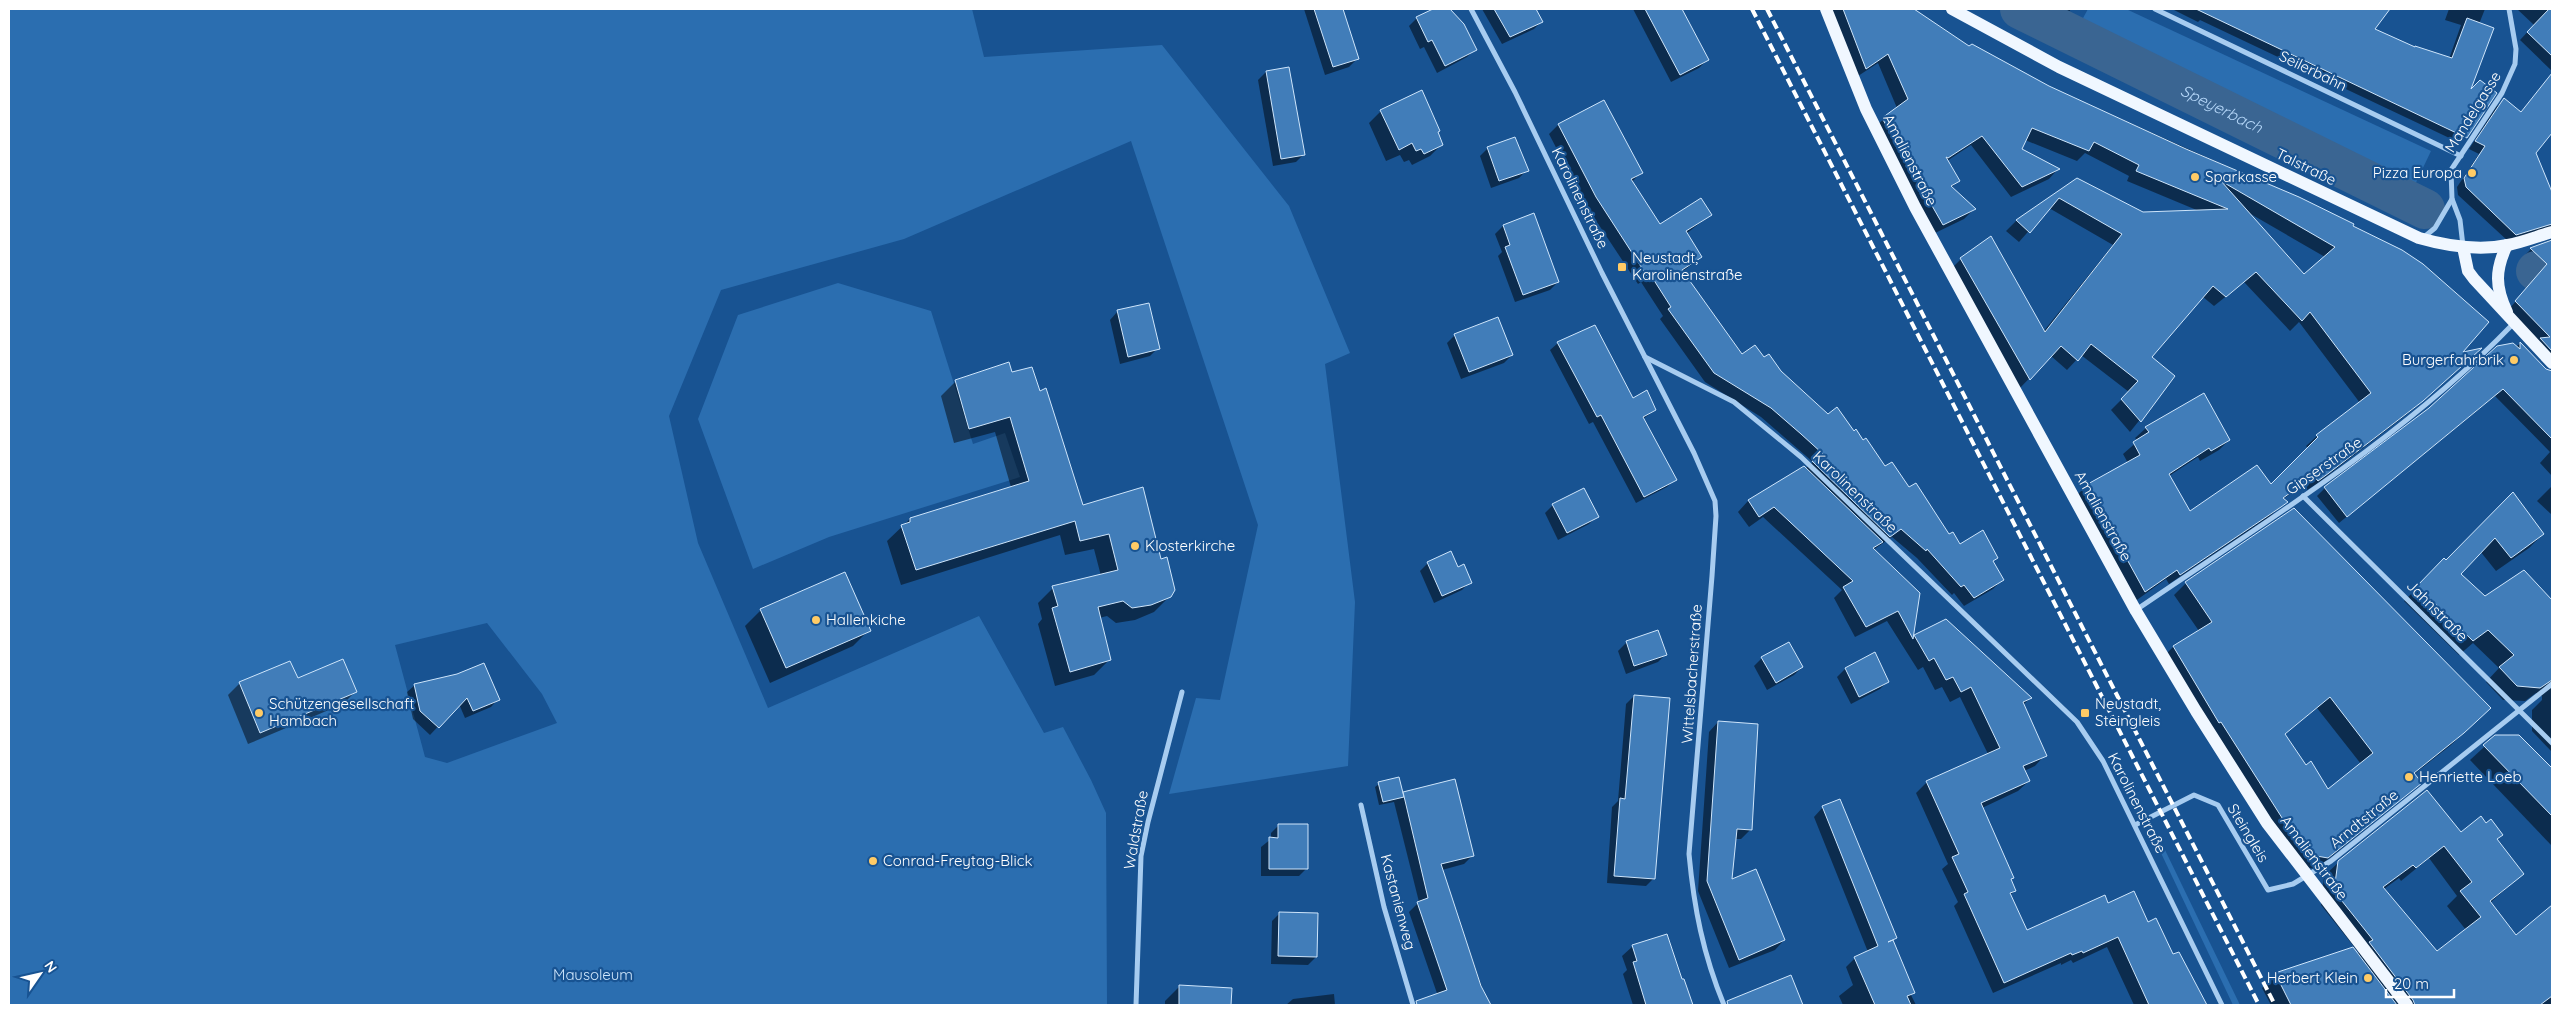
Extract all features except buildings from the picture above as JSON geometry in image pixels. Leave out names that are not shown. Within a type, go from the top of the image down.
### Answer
[{"type":"main road","name":"Amalienstraße","points":[[1826,9],[1866,109],[1915,207],[2136,611],[2247,791],[2307,876],[2407,1005]]},
{"type":"main road","name":"Talstraße","points":[[1952,9],[2059,67],[2421,238],[2463,247],[2507,245],[2552,232]]},
{"type":"main road","points":[[2507,245],[2500,260],[2496,282],[2501,299],[2513,324]]},
{"type":"main road","points":[[2463,247],[2468,271],[2513,324],[2552,363]]},
{"type":"street","name":"Karolinenstraße","points":[[1471,9],[1515,92],[1645,356],[1734,402],[1801,457],[2077,722],[2103,761],[2222,1005]]},
{"type":"street","name":"Seilerbahn","points":[[2154,9],[2461,156]]},
{"type":"street","name":"Mandelgasse","points":[[2463,247],[2460,220],[2452,199],[2451,170],[2502,93],[2515,64],[2516,49],[2509,9]]},
{"type":"street","points":[[2421,238],[2435,228],[2452,199]]},
{"type":"street","name":"Gipserstraße","points":[[2136,611],[2303,496],[2413,416],[2456,381],[2513,324]]},
{"type":"street","name":"Wittelsbacherstraße","points":[[1645,356],[1694,452],[1715,501],[1713,566],[1689,854],[1693,896],[1702,943],[1724,1005]]},
{"type":"street","name":"Jahnstraße","points":[[2303,496],[2552,743]]},
{"type":"street","name":"Arndtstraße","points":[[2307,876],[2331,862],[2552,684]]},
{"type":"street","name":"Waldstraße","points":[[1136,1005],[1141,856],[1182,692]]},
{"type":"street","name":"Steingleis","points":[[2135,825],[2194,795],[2218,805],[2268,890],[2293,884],[2307,876]]},
{"type":"street","name":"Kastanienweg","points":[[1361,805],[1384,907],[1413,1005]]},
{"type":"green space","name":"Mausoleum","points":[[9,9],[972,9],[984,57],[1162,45],[1289,206],[1350,353],[1325,364],[1355,602],[1348,766],[1169,794],[1196,698],[1220,700],[1258,525],[1131,141],[904,239],[721,290],[669,416],[698,543],[768,708],[979,616],[1044,733],[1063,727],[1106,813],[1107,1005],[9,1005]],"holes":[[[487,623],[542,694],[557,723],[447,763],[425,757],[395,645]]]},
{"type":"green space","points":[[2088,9],[2126,9],[2431,151],[2411,193],[2077,29]]},
{"type":"green space","points":[[838,283],[931,311],[973,444],[1005,433],[1020,477],[829,537],[753,569],[698,419],[738,315]]},
{"type":"green space","points":[[2165,850],[2240,1005],[2233,1005],[2161,853]]},
{"type":"waterway","name":"Speyerbach","points":[[2020,9],[2425,209]]},
{"type":"waterway","name":"Speyerbach","points":[[2536,271],[2552,281]]},
{"type":"railway","points":[[1752,9],[2259,1005]]},
{"type":"railway","points":[[1767,9],[2275,1005]]},
{"type":"place","name":"Pizza Europa","points":[[2472,173]]},
{"type":"place","name":"Sparkasse","points":[[2195,177]]},
{"type":"place","name":"Neustadt, Karolinenstraße","points":[[1622,267]]},
{"type":"place","name":"Burgerfahrbrik","points":[[2514,360]]},
{"type":"place","name":"Klosterkirche","points":[[1135,546]]},
{"type":"place","name":"Hallenkiche","points":[[816,620]]},
{"type":"place","name":"Schützengesellschaft Hambach","points":[[259,713]]},
{"type":"place","name":"Neustadt, Steingleis","points":[[2085,713]]},
{"type":"place","name":"Henriette Loeb","points":[[2409,777]]},
{"type":"place","name":"Conrad-Freytag-Blick","points":[[873,861]]},
{"type":"place","name":"Herbert Klein","points":[[2368,978]]}]
